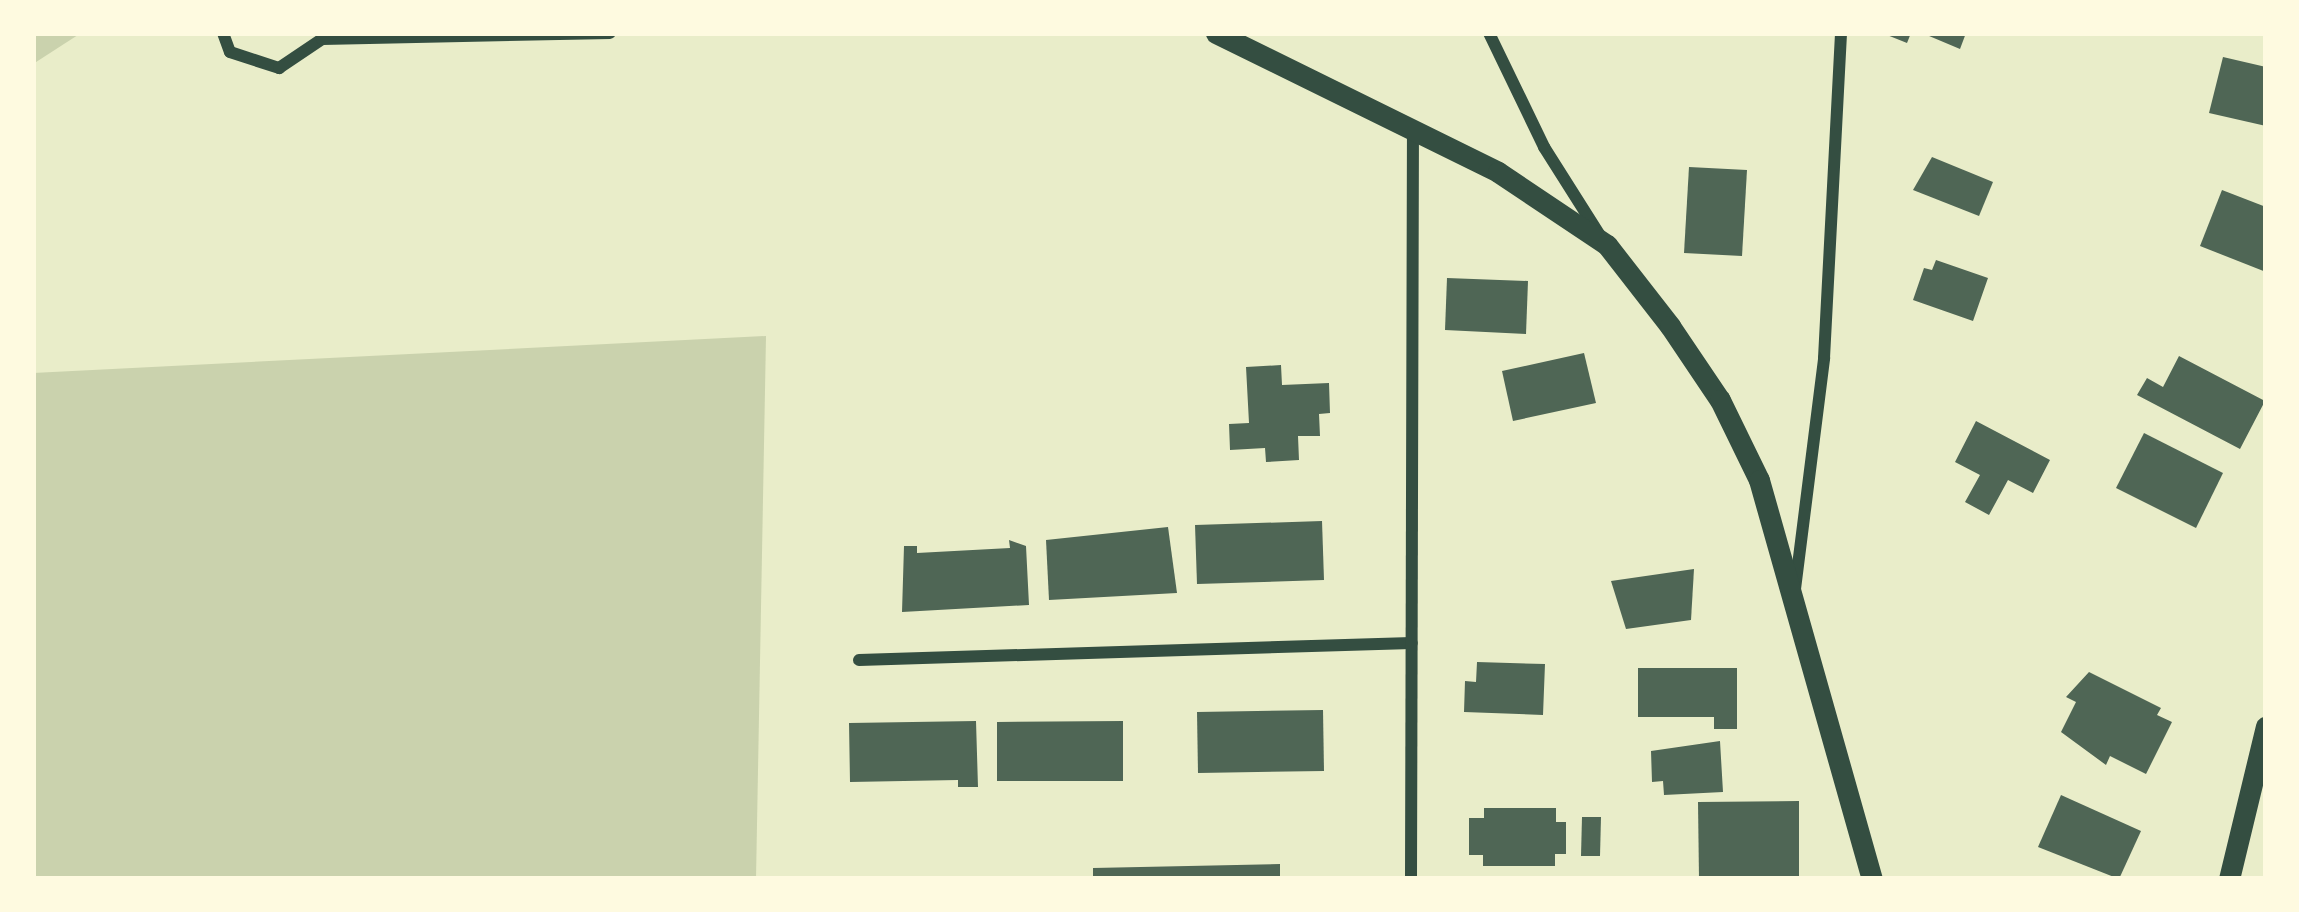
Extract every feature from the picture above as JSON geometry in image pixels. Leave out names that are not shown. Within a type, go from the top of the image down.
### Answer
[{"type":"street","points":[[223,33],[230,52],[279,68],[322,36],[610,33]]},
{"type":"street","points":[[1216,33],[1413,126],[1606,245]]},
{"type":"street","points":[[1489,33],[1544,148],[1606,245],[1720,400],[1759,479],[1795,590],[1873,879]]},
{"type":"street","points":[[1795,590],[1824,358],[1841,33]]},
{"type":"street","points":[[1411,879],[1413,126]]},
{"type":"street","points":[[859,660],[1412,643]]},
{"type":"street","points":[[2229,879],[2266,726]]},
{"type":"green space","points":[[33,33],[81,33],[33,64]]},
{"type":"green space","points":[[766,336],[756,879],[33,879],[33,373]]},
{"type":"building","points":[[1882,33],[1911,33],[1907,43]]},
{"type":"building","points":[[1922,33],[1966,33],[1960,49]]},
{"type":"building","points":[[2223,57],[2266,67],[2266,126],[2209,113]]},
{"type":"building","points":[[1932,157],[1993,182],[1979,216],[1913,190]]},
{"type":"building","points":[[1689,167],[1747,170],[1742,256],[1684,253]]},
{"type":"building","points":[[2222,190],[2266,207],[2266,272],[2200,246]]},
{"type":"building","points":[[1936,260],[1988,278],[1973,321],[1913,300],[1924,268],[1932,270]]},
{"type":"building","points":[[1447,278],[1528,281],[1526,334],[1445,330]]},
{"type":"building","points":[[1584,353],[1596,403],[1513,421],[1502,371]]},
{"type":"building","points":[[2179,356],[2265,401],[2240,449],[2137,395],[2147,378],[2163,387]]},
{"type":"building","points":[[1281,365],[1282,385],[1329,383],[1330,413],[1319,414],[1320,436],[1298,436],[1299,460],[1266,462],[1265,448],[1230,450],[1229,424],[1249,423],[1246,367]]},
{"type":"building","points":[[1976,421],[2050,460],[2033,493],[2008,480],[1989,515],[1965,502],[1980,475],[1955,462]]},
{"type":"building","points":[[2144,433],[2223,473],[2196,528],[2116,488]]},
{"type":"building","points":[[1322,521],[1324,580],[1197,584],[1195,525]]},
{"type":"building","points":[[1168,527],[1177,593],[1049,600],[1046,540]]},
{"type":"building","points":[[1009,540],[1026,546],[1029,605],[902,612],[904,546],[917,546],[917,553],[1010,548]]},
{"type":"building","points":[[1694,569],[1691,620],[1626,629],[1611,581]]},
{"type":"building","points":[[1477,662],[1545,664],[1543,715],[1464,712],[1465,681],[1476,682]]},
{"type":"building","points":[[1638,668],[1737,668],[1737,729],[1714,729],[1714,717],[1638,717]]},
{"type":"building","points":[[2089,672],[2161,708],[2157,715],[2172,722],[2146,774],[2110,756],[2106,765],[2061,732],[2076,702],[2066,697]]},
{"type":"building","points":[[1323,710],[1324,771],[1198,773],[1197,712]]},
{"type":"building","points":[[976,721],[978,787],[958,787],[958,780],[850,782],[849,723]]},
{"type":"building","points":[[1123,721],[1123,781],[997,781],[997,722]]},
{"type":"building","points":[[1720,741],[1723,792],[1664,795],[1663,781],[1652,782],[1651,751]]},
{"type":"building","points":[[2061,795],[2141,831],[2119,879],[2038,847]]},
{"type":"building","points":[[1799,801],[1799,879],[1699,879],[1698,802]]},
{"type":"building","points":[[1484,808],[1556,808],[1556,822],[1566,822],[1566,854],[1555,854],[1555,866],[1483,866],[1483,855],[1469,855],[1469,818],[1484,818]]},
{"type":"building","points":[[1582,817],[1601,817],[1600,856],[1581,856]]},
{"type":"building","points":[[1280,864],[1280,879],[1093,879],[1093,868]]}]
